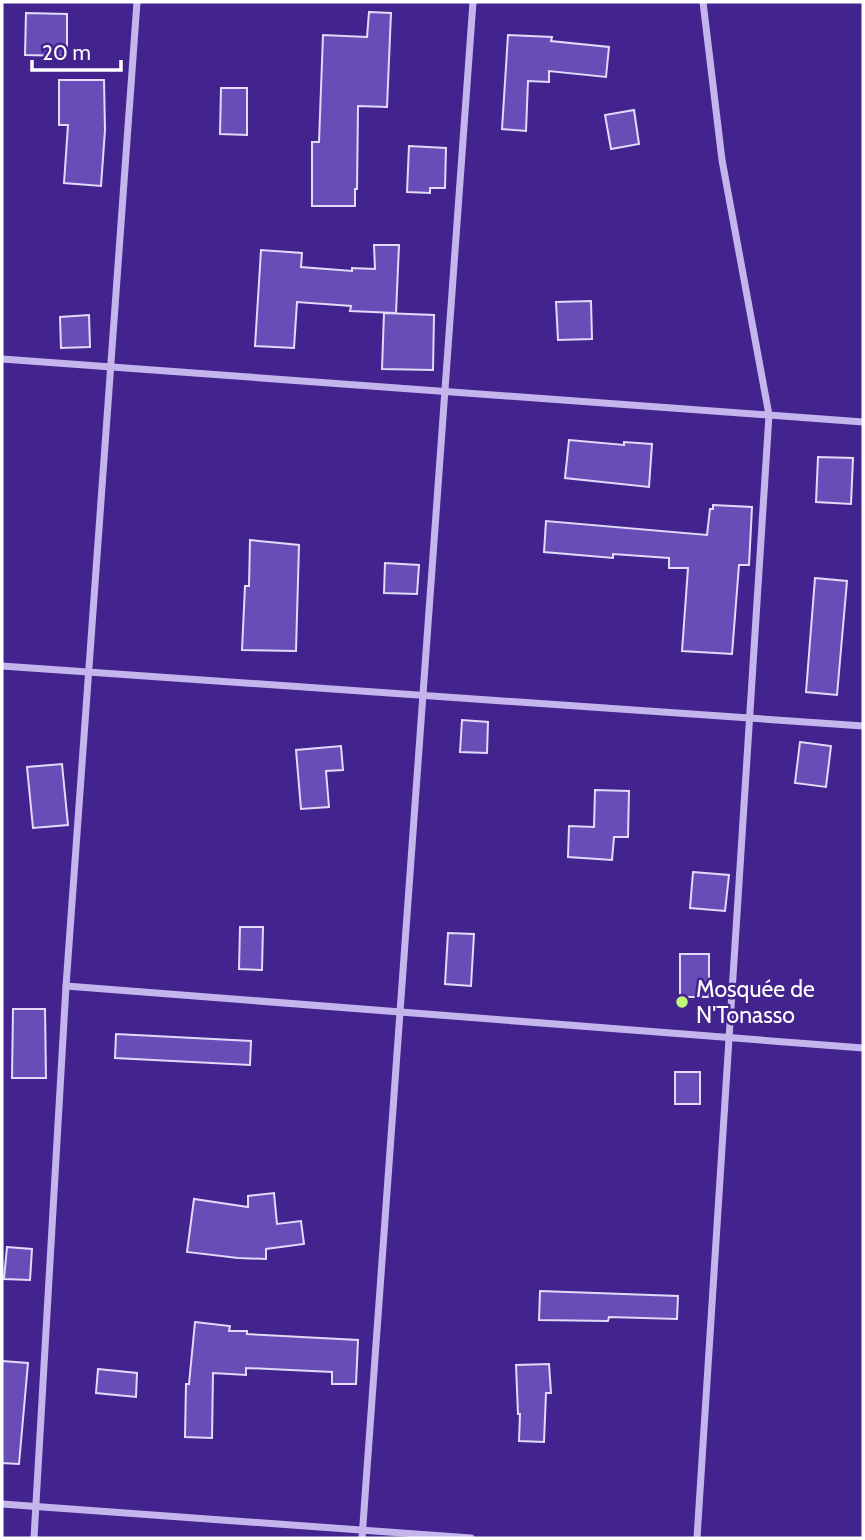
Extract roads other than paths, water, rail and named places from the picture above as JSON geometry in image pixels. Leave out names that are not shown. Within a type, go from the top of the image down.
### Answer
[{"type":"street","points":[[33,1538],[66,986],[137,2]]},
{"type":"street","points":[[362,1534],[473,2]]},
{"type":"street","points":[[697,1538],[769,415],[722,160],[703,2]]},
{"type":"street","points":[[2,359],[863,422]]},
{"type":"street","points":[[2,666],[863,726]]},
{"type":"street","points":[[66,986],[863,1048]]},
{"type":"street","points":[[2,1504],[362,1534],[471,1538]]},
{"type":"place","name":"Mosquée de N'Tonasso","points":[[682,1002]]}]
